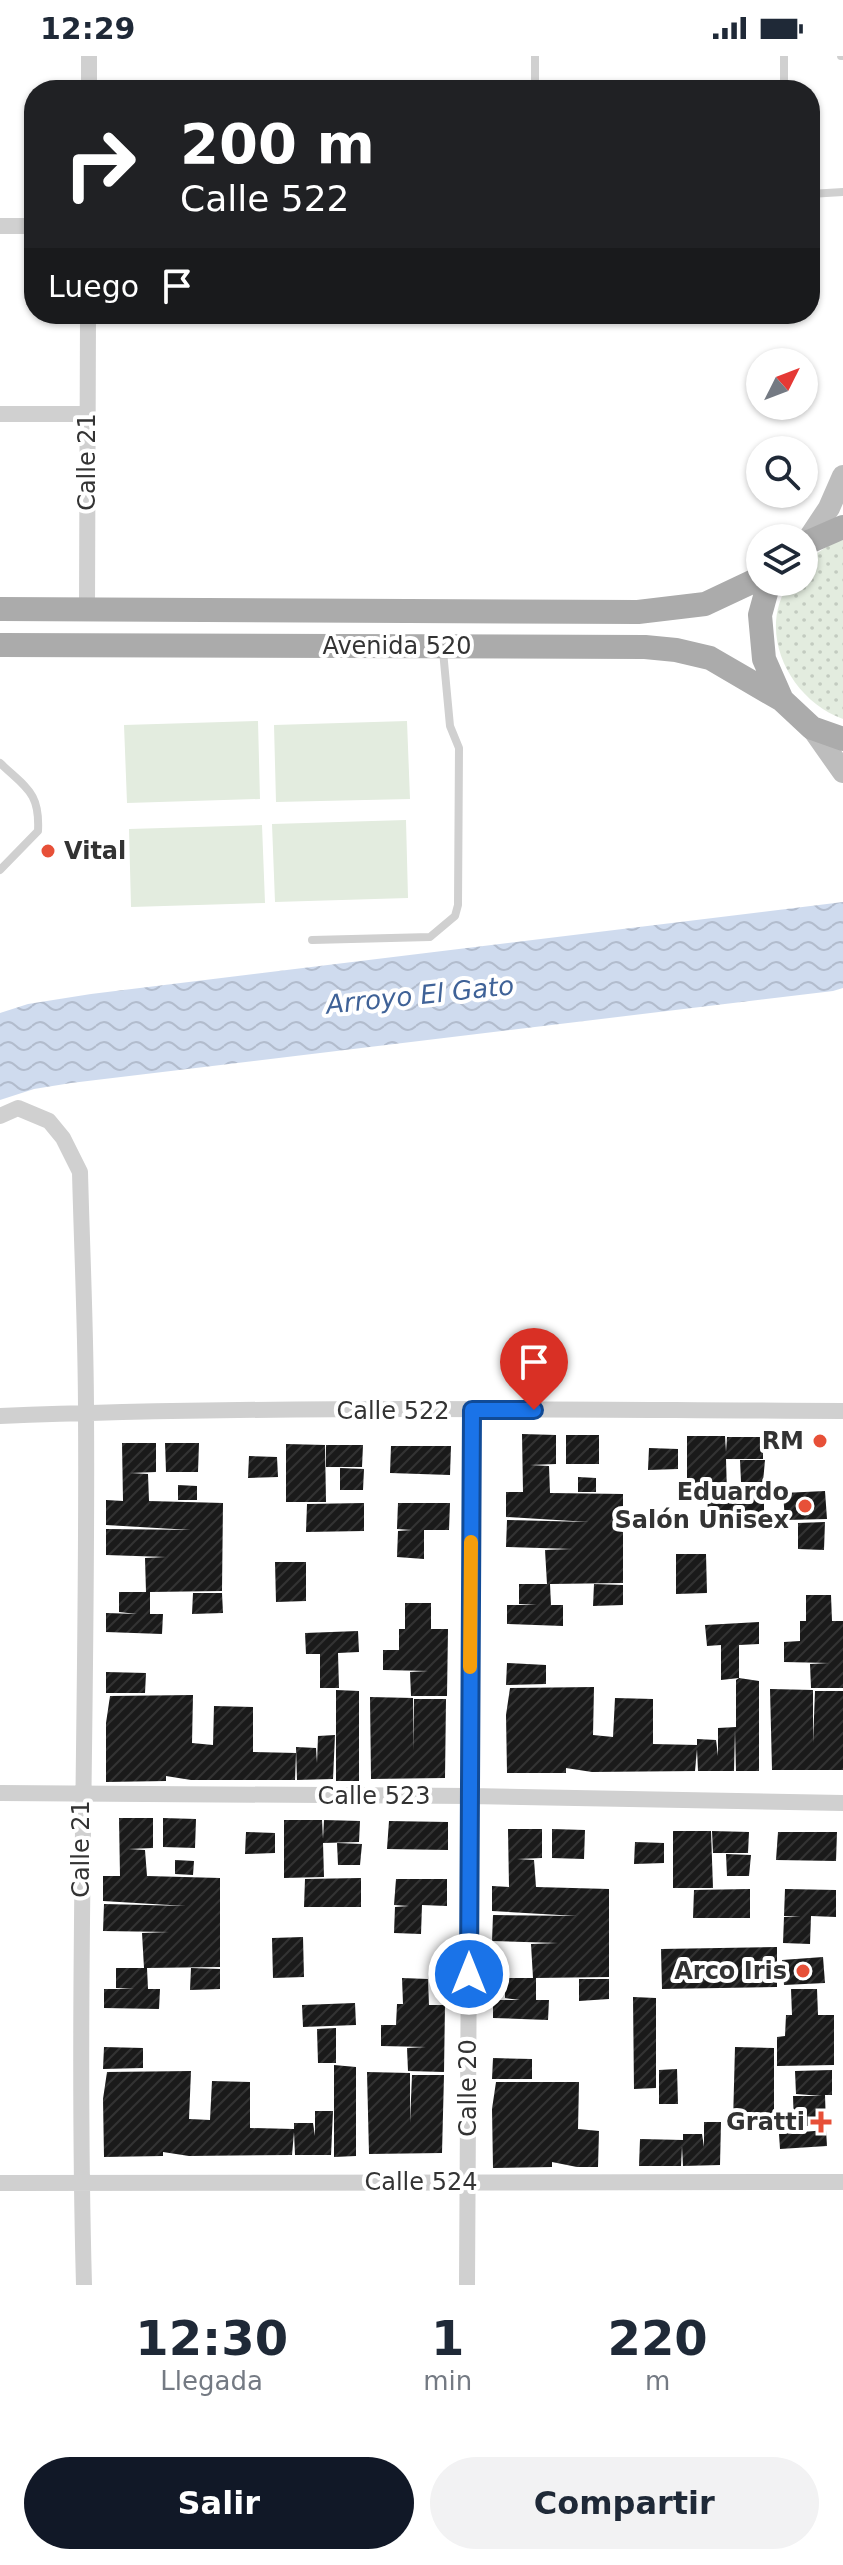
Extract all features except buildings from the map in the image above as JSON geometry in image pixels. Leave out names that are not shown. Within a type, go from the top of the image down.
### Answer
[{"type":"main road","points":[[818,524],[843,476]]},
{"type":"main road","points":[[818,537],[843,527]]},
{"type":"main road","name":"Avenida 520","points":[[0,609],[638,612],[705,604],[746,585]]},
{"type":"main road","points":[[765,596],[760,615],[764,659],[782,700],[812,728],[843,772]]},
{"type":"main road","name":"Avenida 520","points":[[0,645],[645,647],[710,658],[782,700]]},
{"type":"main road","points":[[812,728],[843,739]]},
{"type":"street","points":[[89,56],[89,80]]},
{"type":"street","points":[[0,226],[24,226]]},
{"type":"street","name":"Calle 21","points":[[87,609],[88,324]]},
{"type":"street","points":[[0,414],[88,414]]},
{"type":"street","name":"Calle 21","points":[[0,1116],[18,1108],[49,1121],[63,1138],[80,1172],[86,1413],[81,1793],[84,2285]]},
{"type":"street","name":"Calle 522","points":[[0,1416],[472,1410],[843,1411]]},
{"type":"street","name":"Calle 20","points":[[467,2285],[472,1410]]},
{"type":"street","name":"Calle 523","points":[[0,1793],[470,1796],[843,1803]]},
{"type":"street","name":"Calle 524","points":[[0,2183],[843,2182]]},
{"type":"lane","points":[[535,56],[535,80]]},
{"type":"lane","points":[[784,56],[784,80]]},
{"type":"lane","points":[[820,193],[843,192]]},
{"type":"lane","points":[[312,940],[430,937],[455,916],[458,905],[459,748],[450,726],[442,646]]},
{"type":"lane","points":[[0,763],[32,794],[39,808],[38,831],[0,870]]},
{"type":"shaded area","points":[[843,540],[843,719],[807,697],[784,662],[777,642],[776,622],[783,596],[818,596],[818,553],[833,542]]},
{"type":"shaded area","points":[[258,721],[260,799],[127,803],[124,725]]},
{"type":"shaded area","points":[[407,721],[410,799],[276,802],[274,725]]},
{"type":"shaded area","points":[[406,820],[408,898],[275,902],[272,824]]},
{"type":"shaded area","points":[[262,825],[265,903],[131,907],[129,829]]},
{"type":"water","name":"Arroyo El Gato","points":[[843,902],[843,988],[833,991],[71,1083],[34,1089],[0,1100],[0,1013],[28,1004]]},
{"type":"slow traffic","points":[[470,1667],[471,1542]]},
{"type":"place","name":"Vital","points":[[48,851]]},
{"type":"place","name":"RM","points":[[820,1441]]},
{"type":"place","name":"Eduardo Salón Unisex","points":[[805,1506]]},
{"type":"place","name":"Arco Iris","points":[[803,1971]]},
{"type":"place","name":"Gratti","points":[[821,2122]]},
{"type":"route","points":[[469,1974],[472,1410],[534,1410]]}]
